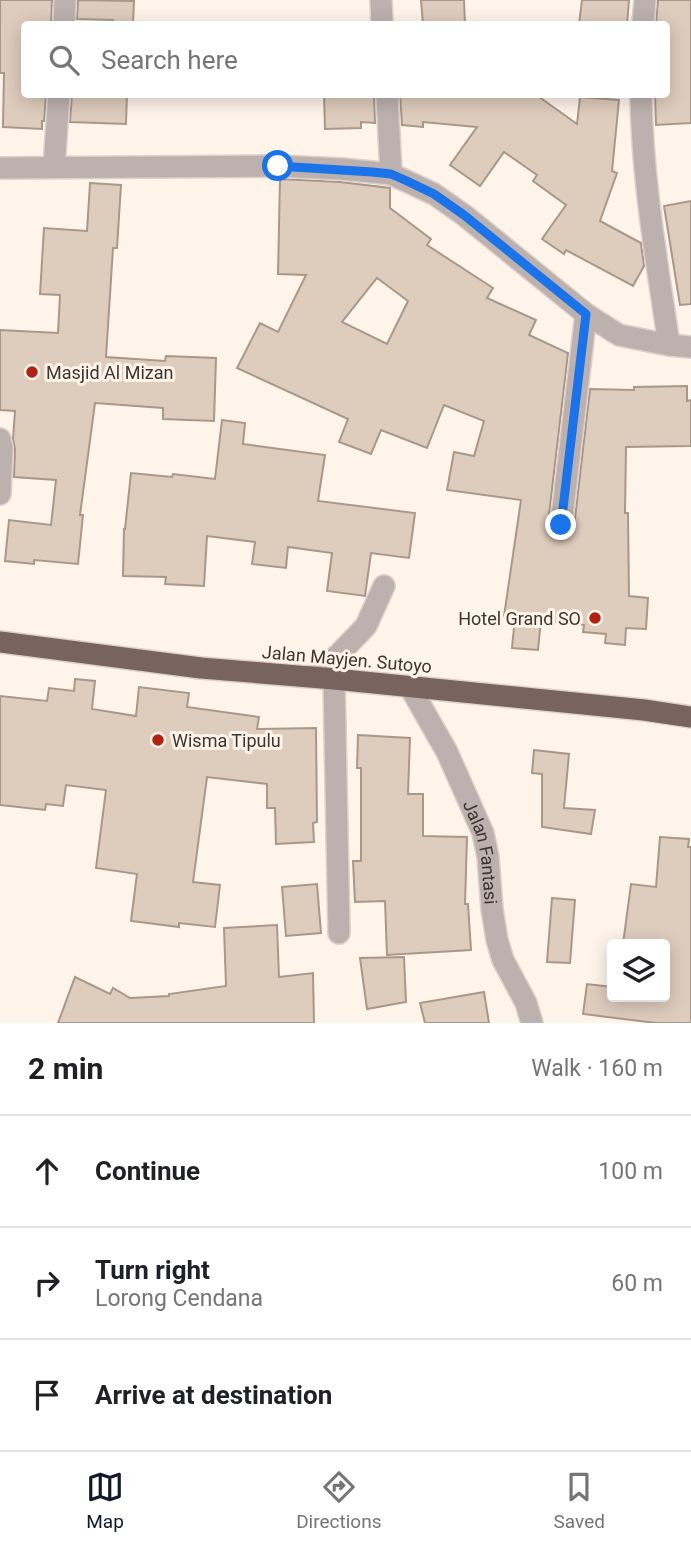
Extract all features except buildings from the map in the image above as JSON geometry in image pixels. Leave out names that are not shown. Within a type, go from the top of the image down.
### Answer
[{"type":"highway","name":"Jalan Mayjen. Sutoyo","points":[[0,642],[201,668],[324,678],[691,717]]},
{"type":"street","points":[[64,21],[65,0]]},
{"type":"street","points":[[381,0],[383,21]]},
{"type":"street","points":[[643,21],[645,0]]},
{"type":"street","points":[[54,167],[59,98]]},
{"type":"street","points":[[387,98],[391,174]]},
{"type":"street","points":[[641,98],[646,186],[669,345]]},
{"type":"street","points":[[0,168],[278,166],[391,174],[434,194],[464,215],[586,314],[619,335],[691,347]]},
{"type":"street","points":[[561,525],[586,314]]},
{"type":"street","points":[[0,439],[0,494]]},
{"type":"street","points":[[339,933],[324,678],[339,654],[366,626],[384,586]]},
{"type":"street","name":"Jalan Fantasi","points":[[410,687],[447,752],[483,833],[497,940],[503,960],[526,1003],[532,1023]]},
{"type":"place","name":"Masjid Al Mizan","points":[[32,372]]},
{"type":"place","name":"Hotel Grand SO","points":[[595,618]]},
{"type":"place","name":"Wisma Tipulu","points":[[158,740]]},
{"type":"route","points":[[278,166],[391,174],[407,181],[434,194],[464,215],[586,314],[561,525]]}]
